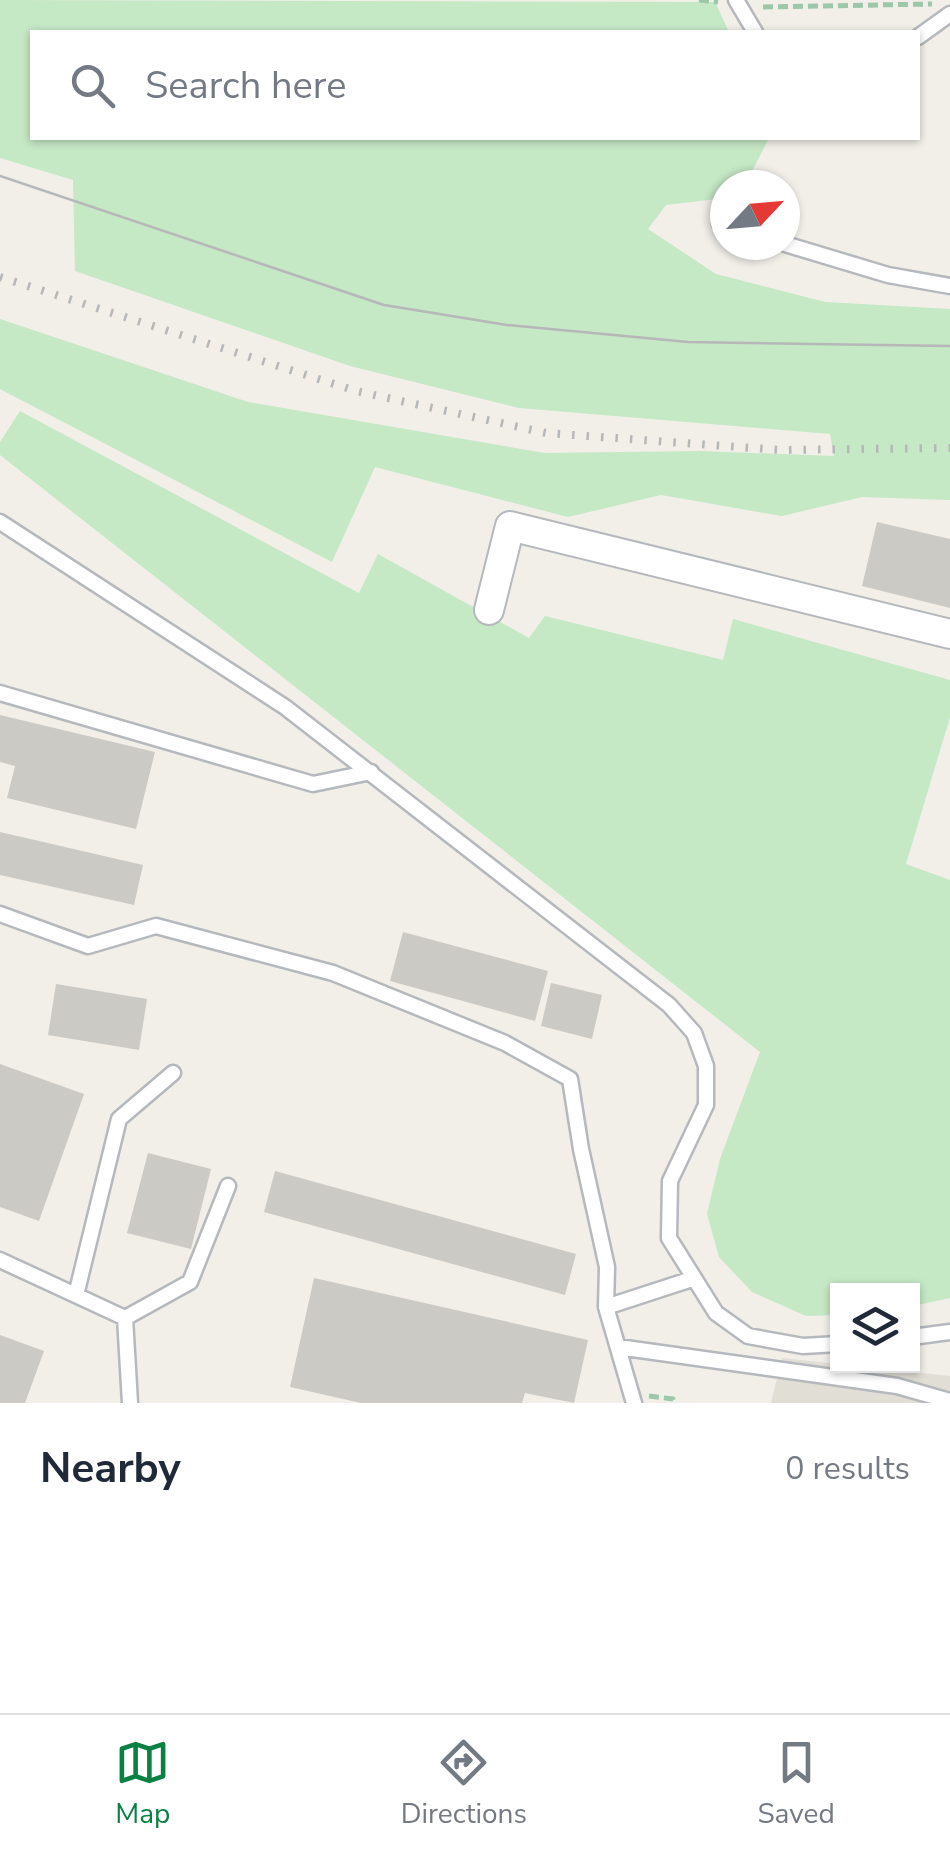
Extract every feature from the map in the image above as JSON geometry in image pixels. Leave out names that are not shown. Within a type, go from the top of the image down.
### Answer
[{"type":"street","points":[[489,610],[510,526],[950,634]]},
{"type":"lane","points":[[738,4],[755,30]]},
{"type":"lane","points":[[920,35],[950,14]]},
{"type":"lane","points":[[800,249],[888,275],[950,286]]},
{"type":"lane","points":[[0,522],[284,706],[669,1005],[694,1033],[706,1066],[706,1104],[670,1181],[669,1238],[716,1313],[748,1336],[803,1346],[830,1344]]},
{"type":"lane","points":[[0,693],[313,784],[371,772]]},
{"type":"lane","points":[[0,914],[88,946],[156,926],[333,973],[505,1043],[570,1079],[607,1267],[606,1307],[634,1403]]},
{"type":"lane","points":[[76,1295],[119,1118],[172,1073]]},
{"type":"lane","points":[[126,1318],[190,1282],[228,1186]]},
{"type":"lane","points":[[0,1260],[126,1318]]},
{"type":"lane","points":[[606,1307],[692,1279]]},
{"type":"lane","points":[[126,1318],[130,1403]]},
{"type":"lane","points":[[920,1336],[950,1332]]},
{"type":"lane","points":[[618,1347],[897,1386],[929,1400],[950,1402]]},
{"type":"path","points":[[699,0],[738,4],[950,4]]},
{"type":"shaded area","points":[[782,1358],[830,1363],[830,1373],[950,1376],[950,1403],[771,1403]]},
{"type":"green space","points":[[0,0],[715,2],[728,30],[30,30],[30,140],[768,140],[753,170],[710,170],[710,200],[666,205],[648,229],[716,274],[825,302],[950,309],[950,500],[862,497],[782,516],[661,495],[568,517],[375,467],[332,562],[0,389],[0,319],[248,402],[545,453],[700,451],[834,456],[830,434],[519,408],[350,366],[75,271],[73,180],[0,158]]},
{"type":"green space","points":[[20,411],[359,593],[378,554],[529,638],[545,616],[723,660],[733,619],[950,680],[950,717],[906,864],[950,880],[950,1298],[920,1304],[920,1283],[830,1283],[830,1315],[806,1316],[752,1292],[719,1257],[707,1214],[720,1159],[760,1052],[0,455],[0,442]]},
{"type":"building","points":[[877,522],[950,539],[950,608],[862,586]]},
{"type":"building","points":[[0,715],[155,752],[136,829],[7,798],[15,766],[0,762]]},
{"type":"building","points":[[0,832],[143,865],[134,905],[0,875]]},
{"type":"building","points":[[403,932],[548,971],[535,1021],[390,981]]},
{"type":"building","points":[[551,983],[602,995],[592,1039],[541,1026]]},
{"type":"building","points":[[56,984],[147,999],[139,1050],[48,1035]]},
{"type":"building","points":[[0,1064],[84,1094],[39,1221],[0,1207]]},
{"type":"building","points":[[148,1153],[211,1169],[191,1249],[127,1233]]},
{"type":"building","points":[[275,1171],[576,1254],[565,1295],[264,1212]]},
{"type":"building","points":[[314,1278],[588,1340],[574,1403],[525,1393],[522,1403],[361,1403],[290,1387]]},
{"type":"building","points":[[0,1335],[44,1351],[25,1403],[0,1403]]},
{"type":"tram line","points":[[0,176],[384,305],[507,325],[688,342],[950,346]]},
{"type":"railway","points":[[0,277],[356,391],[546,433],[780,450],[950,448]]}]
